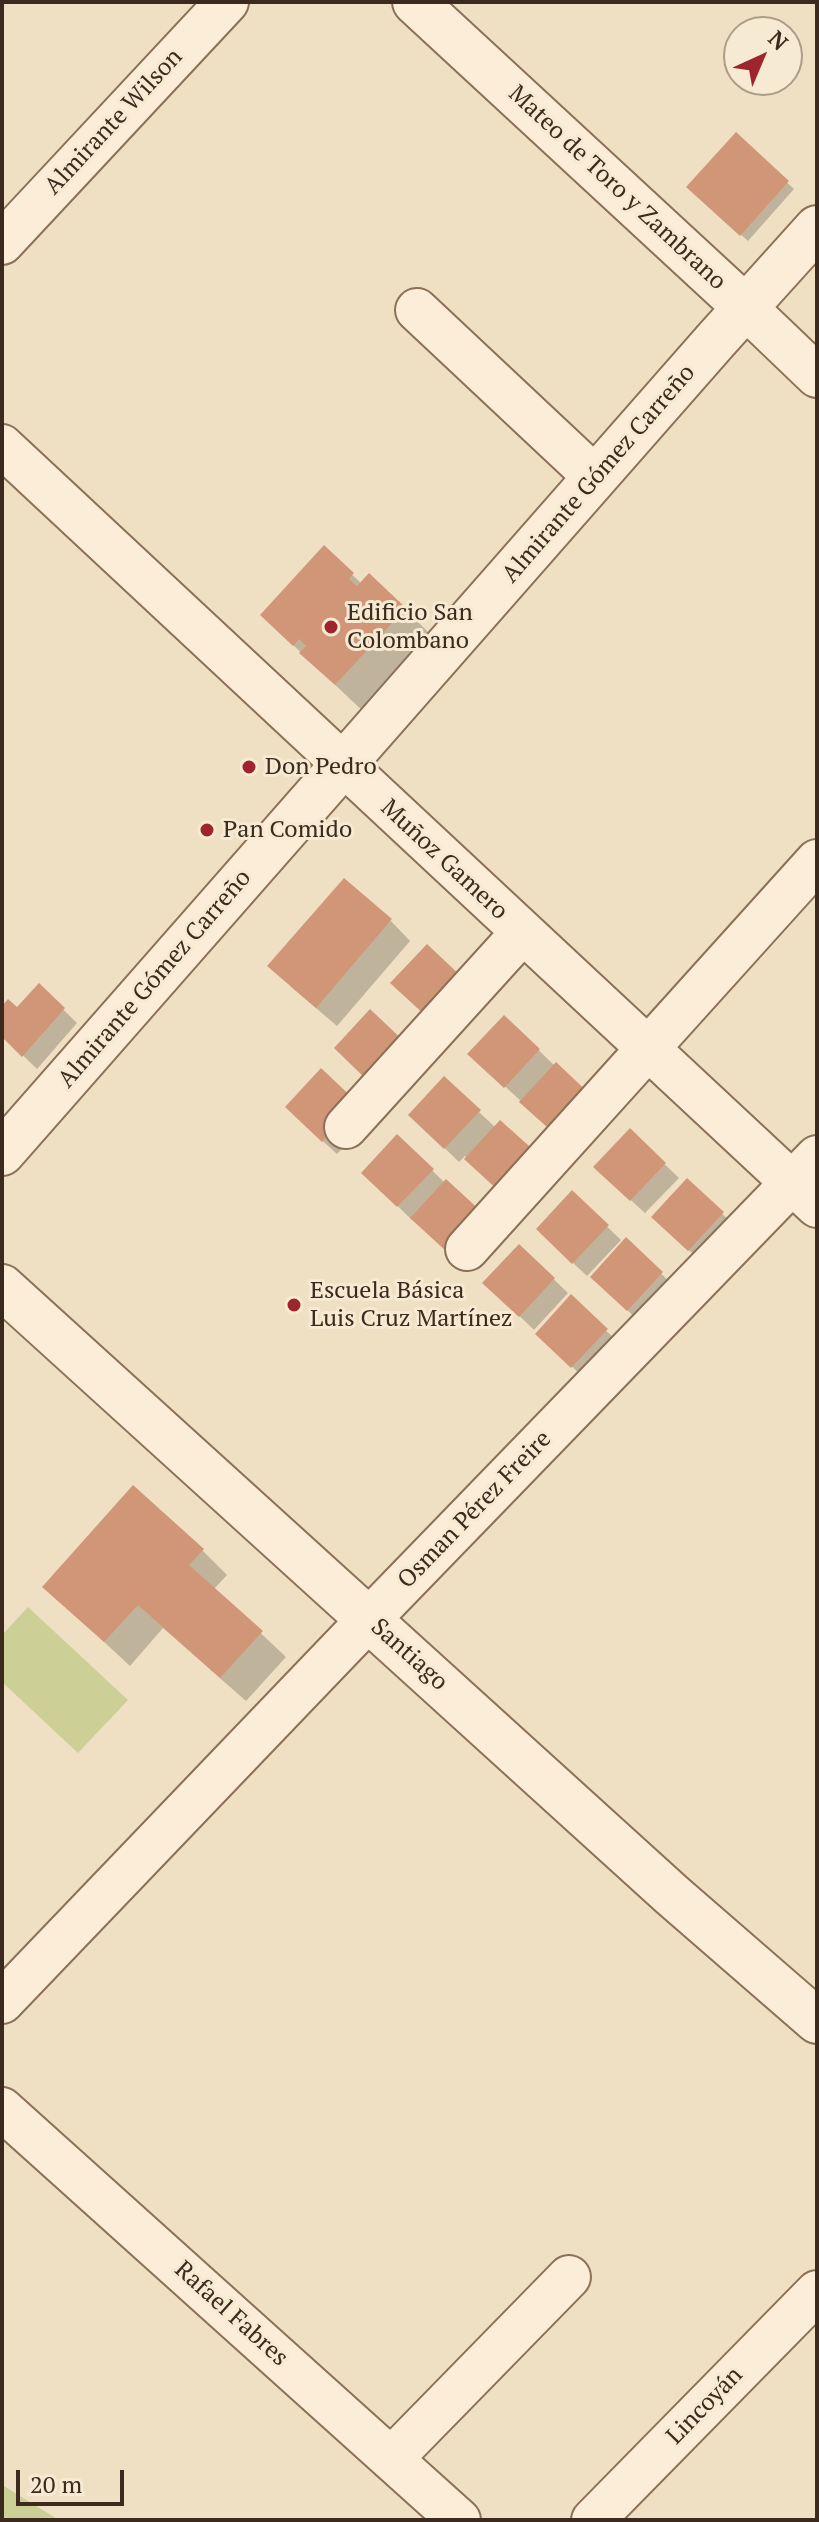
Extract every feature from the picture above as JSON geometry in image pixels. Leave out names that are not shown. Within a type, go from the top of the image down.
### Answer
[{"type":"street","name":"Almirante Wilson","points":[[2,243],[227,2]]},
{"type":"street","name":"Mateo de Toro y Zambrano","points":[[415,2],[817,376]]},
{"type":"street","name":"Almirante Gómez Carreño","points":[[2,1153],[817,228]]},
{"type":"street","points":[[417,310],[595,477]]},
{"type":"street","name":"Muñoz Gamero","points":[[2,446],[646,1048],[809,1182]]},
{"type":"street","points":[[467,1249],[817,861]]},
{"type":"street","points":[[346,1127],[522,933]]},
{"type":"street","name":"Osman Pérez Freire","points":[[2,2002],[369,1618],[809,1182]]},
{"type":"street","name":"Santiago","points":[[2,1287],[672,1895],[817,2021]]},
{"type":"street","name":"Rafael Fabres","points":[[2,2109],[459,2520]]},
{"type":"street","points":[[391,2459],[569,2277]]},
{"type":"street","name":"Lincoyán","points":[[593,2520],[817,2292]]},
{"type":"green space","points":[[28,1607],[128,1700],[78,1753],[2,1682],[2,1635]]},
{"type":"green space","points":[[2,2485],[59,2520],[2,2520]]},
{"type":"building","points":[[736,132],[789,181],[740,236],[686,187]]},
{"type":"building","name":"Edificio San Colombano","points":[[324,545],[354,573],[349,579],[357,586],[369,573],[406,608],[335,685],[299,653],[306,646],[299,639],[293,646],[260,615]]},
{"type":"building","points":[[344,878],[392,919],[316,1008],[267,966]]},
{"type":"building","points":[[427,944],[463,978],[427,1017],[390,983]]},
{"type":"building","points":[[39,983],[65,1008],[22,1057],[2,1037],[2,1006],[8,999],[17,1007]]},
{"type":"building","points":[[370,1009],[407,1044],[370,1083],[334,1048]]},
{"type":"building","points":[[504,1015],[540,1049],[504,1088],[467,1054]]},
{"type":"building","points":[[556,1062],[593,1097],[557,1136],[519,1102]]},
{"type":"building","points":[[321,1068],[358,1103],[322,1142],[285,1107]]},
{"type":"building","points":[[444,1076],[481,1110],[444,1149],[408,1115]]},
{"type":"building","points":[[500,1120],[538,1154],[501,1193],[464,1159]]},
{"type":"building","points":[[630,1128],[666,1163],[630,1201],[593,1167]]},
{"type":"building","points":[[397,1134],[434,1169],[397,1207],[361,1173]]},
{"type":"building","points":[[687,1178],[724,1212],[688,1251],[651,1217]]},
{"type":"building","points":[[446,1179],[483,1213],[447,1252],[410,1218]]},
{"type":"building","points":[[572,1190],[609,1225],[572,1264],[536,1229]]},
{"type":"building","points":[[626,1237],[663,1272],[627,1311],[590,1277]]},
{"type":"building","points":[[519,1244],[555,1278],[519,1317],[482,1283]]},
{"type":"building","points":[[571,1294],[608,1329],[571,1368],[535,1334]]},
{"type":"building","points":[[133,1485],[204,1549],[189,1565],[263,1631],[220,1678],[138,1605],[104,1642],[42,1587]]},
{"type":"place","name":"Edificio San Colombano","points":[[331,627]]},
{"type":"place","name":"Don Pedro","points":[[249,767]]},
{"type":"place","name":"Pan Comido","points":[[207,830]]},
{"type":"place","name":"Escuela Básica Luis Cruz Martínez","points":[[294,1305]]}]
